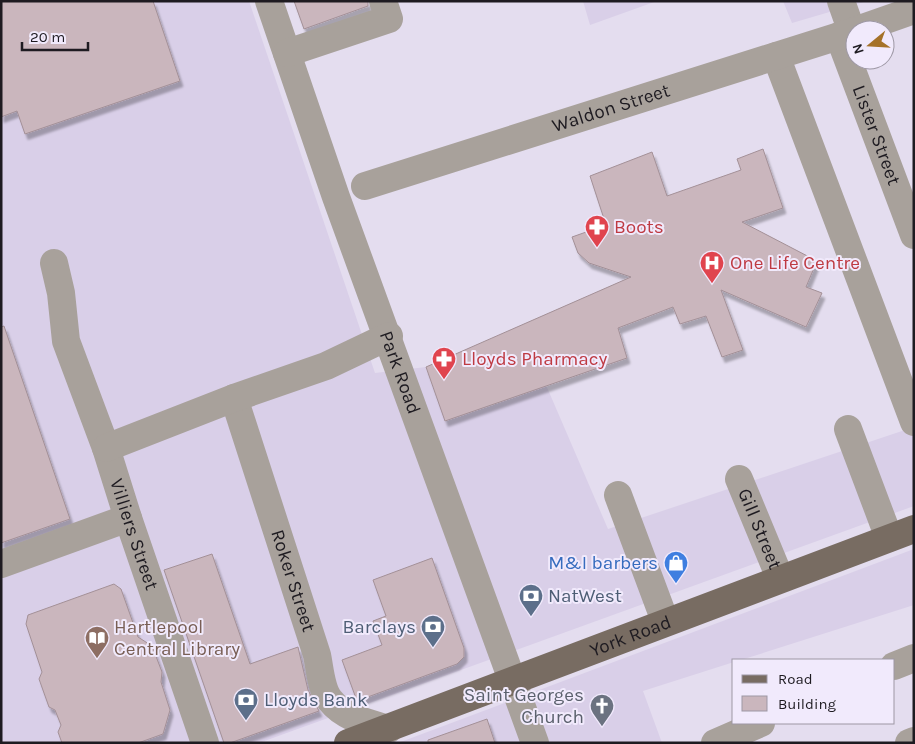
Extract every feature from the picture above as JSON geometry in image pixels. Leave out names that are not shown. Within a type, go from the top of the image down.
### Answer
[{"type":"main road","name":"York Road","points":[[348,743],[902,533]]},
{"type":"street","name":"Park Road","points":[[268,1],[336,197],[389,336],[535,743]]},
{"type":"street","name":"Lister Street","points":[[841,1],[847,20]]},
{"type":"street","points":[[286,53],[386,10]]},
{"type":"street","name":"Waldon Street","points":[[885,20],[914,10]]},
{"type":"street","name":"Waldon Street","points":[[365,186],[845,34]]},
{"type":"street","points":[[776,56],[914,422]]},
{"type":"street","name":"Lister Street","points":[[864,70],[908,202],[914,235]]},
{"type":"street","name":"Villiers Street","points":[[54,263],[61,293],[66,342],[106,448],[128,518],[203,735]]},
{"type":"street","points":[[106,448],[234,398],[326,366],[389,336]]},
{"type":"street","name":"Roker Street","points":[[234,398],[317,655],[322,681],[329,700],[353,718],[389,729]]},
{"type":"street","points":[[848,429],[902,533]]},
{"type":"street","name":"Gill Street","points":[[739,479],[780,578]]},
{"type":"street","points":[[618,495],[665,622]]},
{"type":"street","points":[[1,564],[128,518]]},
{"type":"street","points":[[895,666],[914,658]]},
{"type":"street","points":[[714,743],[759,724]]},
{"type":"street","points":[[909,743],[914,741]]},
{"type":"shaded area","points":[[1,1],[249,1],[375,373],[426,367],[445,421],[546,385],[608,529],[914,427],[914,506],[259,743],[1,743]]},
{"type":"shaded area","points":[[583,1],[657,1],[590,25]]},
{"type":"shaded area","points":[[783,1],[867,1],[792,23]]},
{"type":"shaded area","points":[[914,549],[914,605],[744,659],[732,659],[732,663],[643,691],[662,743],[398,743]]},
{"type":"building","points":[[1,1],[153,1],[180,81],[25,134],[17,111],[1,117]]},
{"type":"building","points":[[294,1],[368,1],[368,6],[304,29]]},
{"type":"building","name":"One Life Centre","points":[[763,149],[783,208],[742,222],[817,261],[806,287],[822,293],[806,327],[721,290],[743,350],[722,357],[706,316],[680,324],[673,307],[618,328],[627,358],[445,421],[426,367],[631,277],[589,263],[578,253],[572,237],[606,225],[590,176],[652,152],[667,196],[741,170],[737,159]]},
{"type":"building","points":[[4,326],[70,519],[1,543],[1,327]]},
{"type":"building","points":[[212,554],[250,664],[298,647],[308,690],[319,711],[230,743],[224,743],[164,570]]},
{"type":"building","points":[[432,558],[464,648],[464,657],[457,664],[357,701],[342,660],[382,645],[373,621],[386,616],[373,580]]},
{"type":"building","name":"Hartlepool Central Library","points":[[114,584],[121,589],[138,637],[152,646],[162,672],[161,682],[170,710],[163,734],[138,743],[62,743],[58,732],[61,725],[55,710],[49,707],[39,679],[42,672],[26,624],[28,615]]},
{"type":"building","points":[[487,719],[495,743],[428,743],[428,740]]},
{"type":"place","name":"Boots","points":[[597,248]]},
{"type":"place","name":"One Life Centre","points":[[712,284]]},
{"type":"place","name":"Lloyds Pharmacy","points":[[444,380]]},
{"type":"place","name":"M&I barbers","points":[[676,584]]},
{"type":"place","name":"NatWest","points":[[531,617]]},
{"type":"place","name":"Barclays","points":[[433,648]]},
{"type":"place","name":"Hartlepool Central Library","points":[[97,659]]},
{"type":"place","name":"Lloyds Bank","points":[[246,721]]},
{"type":"place","name":"Saint Georges Church","points":[[602,727]]}]
